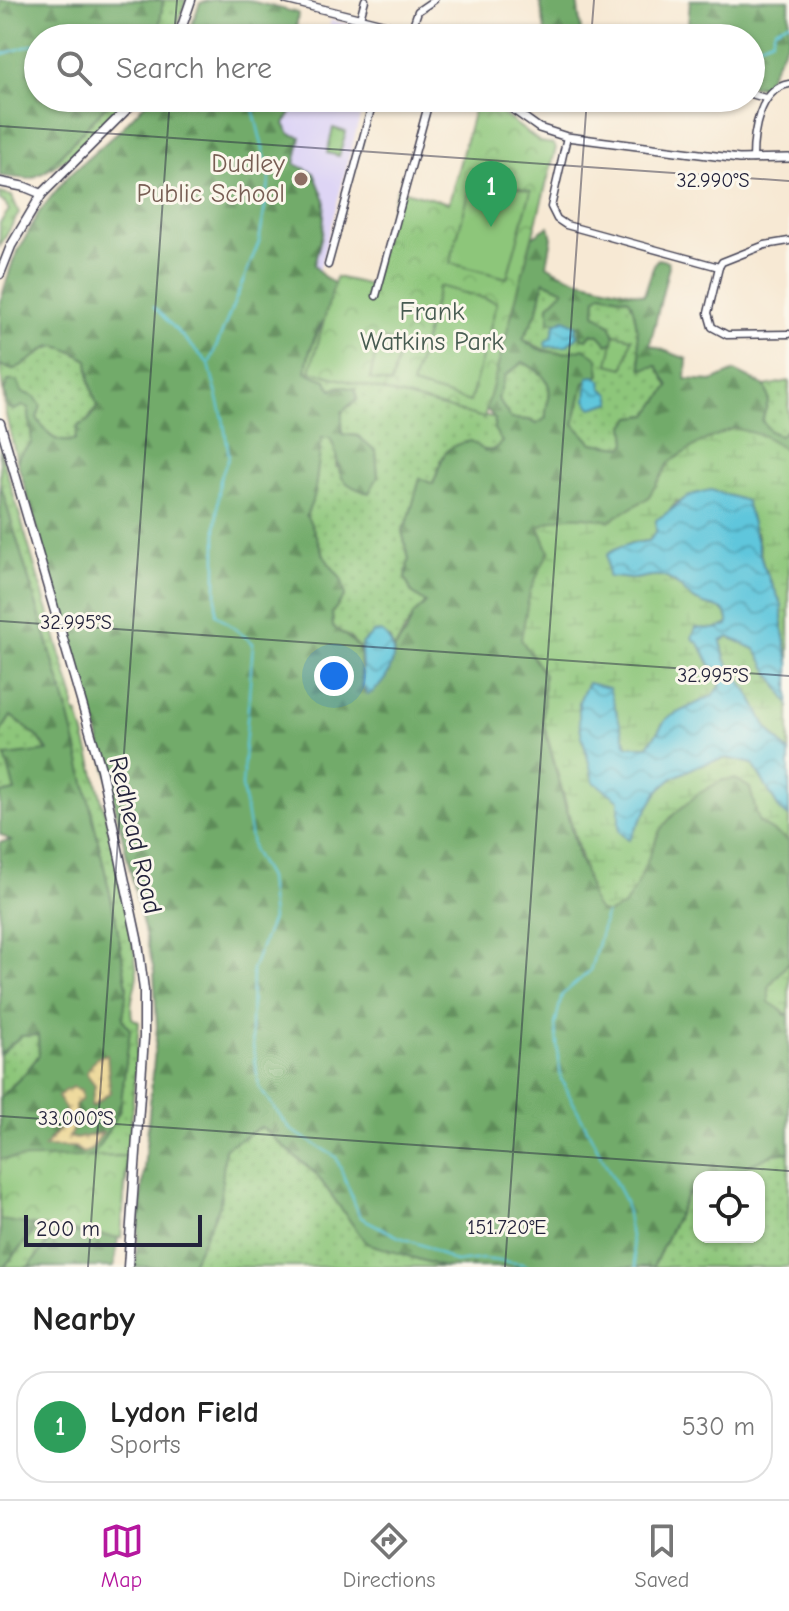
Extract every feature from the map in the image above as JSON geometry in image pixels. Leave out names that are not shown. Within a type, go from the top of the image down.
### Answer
[{"type":"main road","points":[[183,24],[191,0]]},
{"type":"main road","points":[[0,274],[11,246],[42,194],[124,112]]},
{"type":"main road","points":[[0,182],[42,194]]},
{"type":"main road","name":"Redhead Road","points":[[0,423],[101,769],[143,970],[144,1037],[128,1267]]},
{"type":"street","points":[[286,0],[376,24]]},
{"type":"street","points":[[360,18],[365,0]]},
{"type":"street","points":[[415,24],[418,11],[434,0]]},
{"type":"street","points":[[765,98],[776,87],[789,84]]},
{"type":"street","points":[[328,265],[370,112]]},
{"type":"street","points":[[376,296],[426,112]]},
{"type":"street","points":[[517,112],[539,128],[567,137],[724,158],[789,158]]},
{"type":"street","points":[[753,159],[762,112]]},
{"type":"street","points":[[567,137],[551,207],[557,219],[566,225],[719,267]]},
{"type":"street","points":[[789,241],[765,245],[722,262],[708,313],[712,327],[727,335],[789,334]]},
{"type":"shaded area","name":"Dudley Public School","points":[[276,112],[361,112],[316,282],[237,261]]},
{"type":"green space","points":[[0,0],[163,0],[160,24],[24,24],[24,112],[100,112],[45,172],[30,179],[0,176]]},
{"type":"green space","points":[[163,0],[186,0],[178,24],[160,24]]},
{"type":"green space","points":[[247,0],[298,13],[297,24],[192,24],[200,3]]},
{"type":"green space","points":[[540,0],[577,0],[580,24],[544,24]]},
{"type":"green space","points":[[690,0],[789,0],[789,38],[765,84],[765,24],[688,24]]},
{"type":"green space","points":[[100,112],[119,112],[78,151],[45,172]]},
{"type":"green space","points":[[137,112],[291,112],[284,124],[290,134],[301,137],[295,164],[314,173],[325,200],[323,231],[314,265],[339,287],[334,304],[314,339],[306,372],[326,380],[332,390],[340,386],[356,389],[357,399],[342,412],[342,434],[358,436],[376,451],[378,477],[369,493],[347,483],[339,471],[330,438],[322,438],[314,497],[306,516],[325,557],[342,582],[345,595],[332,613],[333,627],[359,650],[364,691],[392,664],[394,650],[413,615],[426,603],[412,593],[405,578],[409,559],[402,531],[409,518],[420,478],[433,484],[444,455],[452,447],[471,441],[485,451],[494,450],[502,442],[494,429],[495,419],[482,404],[526,241],[549,226],[552,238],[547,265],[576,279],[644,295],[655,262],[658,259],[668,261],[650,345],[687,359],[686,379],[712,381],[735,371],[765,386],[769,399],[762,421],[770,431],[780,436],[788,428],[789,415],[789,452],[764,436],[670,462],[648,498],[609,521],[573,517],[556,519],[539,527],[549,551],[521,639],[544,674],[543,721],[579,859],[606,914],[618,906],[633,887],[664,824],[682,806],[715,783],[734,779],[750,788],[759,822],[789,841],[789,962],[769,986],[785,1015],[789,1015],[789,1152],[774,1154],[737,1171],[693,1171],[693,1192],[687,1195],[653,1267],[443,1267],[366,1243],[316,1174],[261,1127],[225,1148],[220,1205],[190,1267],[135,1267],[157,1027],[154,971],[94,717],[17,461],[31,444],[29,408],[8,408],[4,392],[8,381],[17,381],[22,392],[35,397],[41,406],[37,418],[44,429],[62,441],[75,440],[78,426],[89,420],[97,406],[88,360],[61,347],[47,348],[12,370],[0,365],[0,302],[13,261],[39,212],[68,176]],"holes":[[[544,281],[564,290],[549,305],[549,322],[580,326],[581,338],[587,339],[592,333],[599,335],[608,345],[616,340],[611,326],[595,313],[596,298],[602,293],[629,299],[636,322],[642,369],[657,366],[669,386],[648,415],[632,417],[625,425],[627,443],[622,447],[592,443],[574,424],[584,383],[600,375],[598,358],[584,348],[568,352],[544,351],[523,339],[538,310]],[[523,362],[546,380],[550,391],[546,418],[537,424],[529,420],[511,419],[498,399],[505,376]]]},
{"type":"green space","name":"Frank Watkins Park","points":[[473,112],[500,112],[540,142],[553,144],[556,148],[484,418],[310,371],[336,277],[371,285],[397,189],[449,203]]},
{"type":"green space","points":[[333,128],[346,132],[339,156],[327,153]]},
{"type":"green space","points":[[474,175],[531,191],[507,278],[450,263]]},
{"type":"green space","points":[[0,193],[12,196],[19,213],[0,246],[0,223],[9,210],[0,200]]},
{"type":"green space","points":[[544,281],[565,290],[563,322],[580,326],[587,339],[592,333],[599,335],[611,326],[595,313],[596,298],[601,293],[630,299],[633,305],[642,368],[657,366],[669,386],[648,415],[632,417],[626,425],[627,444],[622,447],[592,443],[574,425],[584,383],[566,355],[542,349],[523,339],[538,310]]},
{"type":"green space","points":[[439,286],[497,302],[470,402],[412,385]]},
{"type":"green space","points":[[338,299],[418,398],[495,419],[503,441],[491,450],[477,447],[440,460],[440,468],[432,484],[420,479],[402,531],[409,559],[405,578],[412,593],[427,603],[412,619],[394,650],[389,638],[373,633],[362,644],[361,650],[333,627],[332,613],[345,595],[344,588],[324,557],[306,516],[314,496],[321,438],[330,438],[336,448],[336,467],[378,477],[376,452],[358,436],[342,434],[342,412],[357,400],[331,390],[326,380],[306,373],[313,343]]},
{"type":"green space","points":[[615,334],[632,338],[624,368],[608,364]]},
{"type":"green space","points":[[379,338],[401,344],[391,384],[370,379]]},
{"type":"green space","points":[[59,345],[88,360],[97,406],[75,440],[62,441],[52,437],[37,418],[40,406],[23,406],[30,408],[31,444],[17,461],[6,415],[0,365],[12,370]]},
{"type":"green space","points":[[523,362],[534,368],[549,385],[546,418],[537,424],[529,420],[511,419],[497,399],[505,376]]},
{"type":"green space","points":[[789,381],[788,428],[780,436],[770,431],[762,421],[769,399],[765,386]]},
{"type":"green space","points":[[734,428],[764,436],[789,452],[789,663],[782,627],[782,605],[763,565],[756,532],[677,501],[668,513],[657,520],[656,532],[649,541],[631,543],[609,563],[608,576],[634,579],[660,576],[675,583],[697,601],[726,613],[728,625],[715,629],[696,628],[700,645],[721,686],[712,696],[667,718],[648,746],[628,747],[618,722],[582,736],[586,752],[619,800],[619,830],[628,839],[658,791],[674,777],[699,765],[727,758],[753,764],[780,810],[789,817],[789,841],[759,822],[750,788],[736,779],[722,780],[698,794],[660,830],[637,885],[624,906],[606,914],[598,910],[593,902],[543,721],[544,674],[521,639],[530,591],[549,551],[539,527],[556,519],[573,517],[609,521],[648,498],[670,462],[701,442]]},
{"type":"green space","points":[[0,449],[74,699],[74,712],[78,714],[109,831],[136,966],[132,1018],[139,1022],[127,1175],[113,1163],[28,1267],[4,1267],[80,1178],[120,1110],[123,1004],[127,987],[116,920],[66,704],[0,483]]},
{"type":"green space","points":[[0,483],[66,704],[81,765],[116,920],[127,987],[123,1019],[130,1030],[120,1110],[80,1178],[4,1267],[0,1267],[0,1098],[39,1055],[38,1035],[21,1036],[0,1054],[0,842],[11,841],[0,834],[0,794],[15,791],[5,756],[48,751],[39,738],[11,716],[0,733]],"holes":[[[96,1058],[107,1058],[110,1092],[93,1106],[96,1086],[87,1073]],[[75,1105],[73,1130],[69,1137],[76,1139],[101,1133],[91,1150],[47,1147],[48,1141],[67,1121],[65,1108]]]},
{"type":"green space","points":[[729,637],[755,649],[789,704],[789,753],[767,728],[751,697],[725,659],[721,641]]},
{"type":"green space","points":[[11,716],[39,738],[48,752],[15,791],[0,794],[0,733]]},
{"type":"green space","points":[[789,962],[789,1015],[769,1002],[769,986]]},
{"type":"green space","points":[[38,1035],[39,1055],[0,1098],[0,1054],[21,1036]]},
{"type":"green space","points":[[261,1127],[316,1174],[366,1243],[443,1267],[190,1267],[219,1205],[225,1148]]},
{"type":"green space","points":[[789,1152],[789,1267],[653,1267],[687,1195],[693,1192],[693,1243],[765,1243],[765,1171],[736,1171],[774,1153]]},
{"type":"green space","points":[[127,1156],[121,1238],[0,1220],[0,1159]]},
{"type":"green space","points":[[113,1162],[127,1175],[114,1267],[28,1267]]},
{"type":"sand","points":[[107,1054],[110,1092],[93,1106],[95,1085],[86,1073],[96,1058]]},
{"type":"sand","points":[[73,1087],[81,1090],[82,1099],[75,1105],[75,1124],[69,1137],[76,1139],[102,1133],[91,1150],[83,1153],[74,1147],[44,1147],[67,1121],[65,1108],[58,1097]]},
{"type":"water","points":[[565,319],[576,325],[578,336],[566,346],[546,347],[545,342],[552,337],[555,324]]},
{"type":"water","points":[[588,377],[601,380],[602,388],[610,394],[612,402],[592,408],[586,400]]},
{"type":"water","points":[[711,490],[746,501],[763,565],[782,605],[782,627],[789,663],[789,704],[755,649],[729,637],[721,641],[725,659],[751,697],[767,728],[789,753],[789,817],[780,810],[753,764],[727,758],[699,765],[674,777],[658,791],[629,840],[619,831],[619,800],[594,782],[579,721],[579,701],[588,683],[609,688],[627,746],[648,746],[667,718],[712,696],[721,686],[700,645],[692,638],[696,628],[715,629],[728,625],[728,618],[722,610],[697,601],[666,578],[608,577],[607,555],[622,547],[649,541],[656,532],[656,520],[686,498]]},
{"type":"water","points":[[381,632],[392,647],[393,656],[388,674],[368,695],[363,687],[362,644],[373,633]]},
{"type":"waterway","points":[[765,42],[772,39],[775,29],[789,22]]},
{"type":"waterway","points":[[0,55],[24,47]]},
{"type":"waterway","points":[[210,362],[259,242],[270,177],[254,112]]},
{"type":"waterway","points":[[154,307],[209,364],[229,456],[220,480],[216,525],[216,614],[253,643],[242,786],[253,851],[268,878],[272,919],[252,970],[251,1031],[259,1088],[291,1130],[336,1157],[360,1217],[455,1262],[483,1259],[524,1264],[527,1267]]},
{"type":"waterway","points":[[606,914],[590,971],[562,995],[555,1025],[561,1079],[625,1201],[636,1267]]},
{"type":"place","name":"Dudley Public School","points":[[301,179]]},
{"type":"place","name":"Lydon Field","points":[[491,227]]}]
